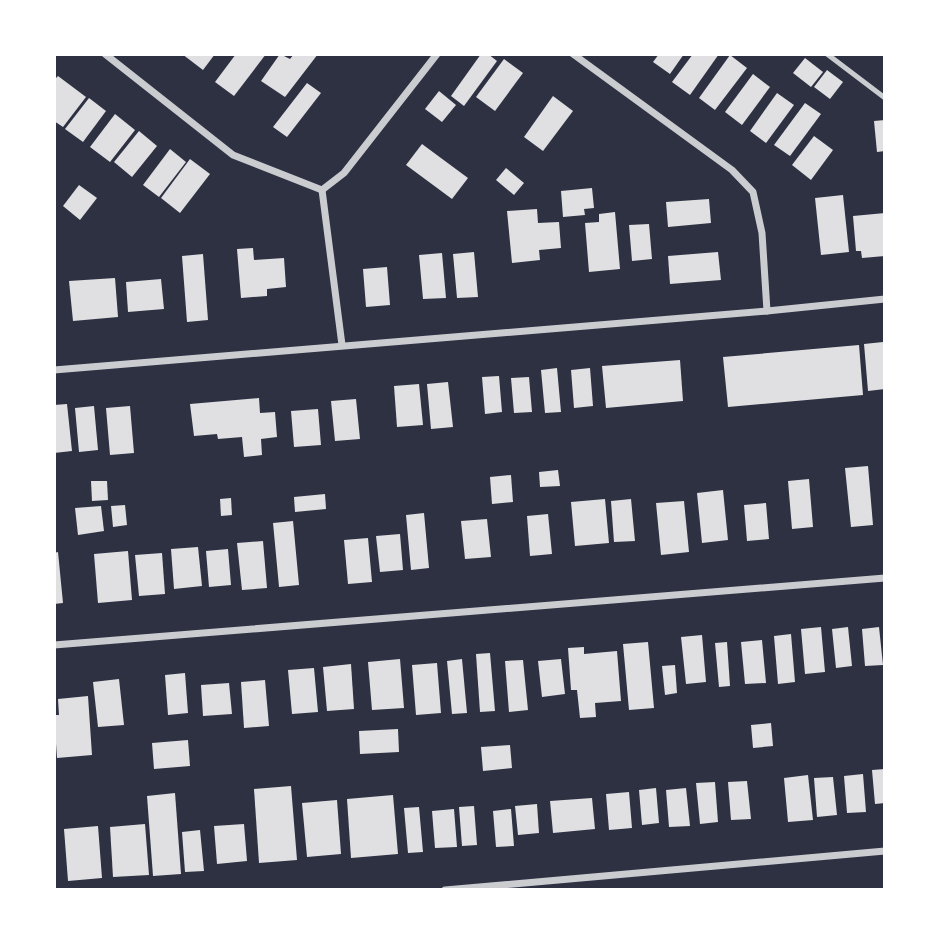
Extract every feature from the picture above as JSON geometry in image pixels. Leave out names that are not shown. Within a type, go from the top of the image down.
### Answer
[{"type":"street","points":[[105,54],[233,155],[322,190]]},
{"type":"street","points":[[322,190],[344,173],[437,54]]},
{"type":"street","points":[[573,54],[732,170],[753,192],[762,233],[767,311]]},
{"type":"street","points":[[322,190],[342,345]]},
{"type":"street","points":[[54,370],[885,299]]},
{"type":"street","points":[[54,645],[885,578]]},
{"type":"street","points":[[445,890],[885,851]]},
{"type":"lane","points":[[827,54],[885,98]]},
{"type":"building","points":[[182,54],[215,54],[203,70]]},
{"type":"building","points":[[236,54],[266,54],[234,96],[215,82]]},
{"type":"building","points":[[280,54],[290,59],[294,54],[318,54],[285,97],[261,81]]},
{"type":"building","points":[[481,54],[488,54],[497,61],[464,106],[451,96]]},
{"type":"building","points":[[659,54],[684,54],[670,74],[653,62]]},
{"type":"building","points":[[693,54],[719,54],[690,95],[672,82]]},
{"type":"building","points":[[730,55],[747,68],[715,110],[699,98]]},
{"type":"building","points":[[805,58],[823,72],[811,87],[793,73]]},
{"type":"building","points":[[504,59],[523,73],[495,111],[476,97]]},
{"type":"building","points":[[827,70],[843,82],[830,99],[814,87]]},
{"type":"building","points":[[753,74],[770,87],[742,125],[725,112]]},
{"type":"building","points":[[58,76],[86,97],[63,127],[54,121],[54,80]]},
{"type":"building","points":[[307,83],[321,93],[287,137],[273,127]]},
{"type":"building","points":[[439,91],[456,105],[442,122],[425,109]]},
{"type":"building","points":[[777,93],[794,105],[766,143],[750,131]]},
{"type":"building","points":[[553,96],[573,111],[543,151],[524,137]]},
{"type":"building","points":[[89,98],[106,111],[83,142],[65,129]]},
{"type":"building","points":[[805,103],[821,114],[790,156],[774,145]]},
{"type":"building","points":[[115,114],[135,130],[110,162],[90,147]]},
{"type":"building","points":[[885,120],[885,151],[877,152],[874,121]]},
{"type":"building","points":[[139,131],[157,146],[132,177],[114,162]]},
{"type":"building","points":[[814,136],[833,150],[811,180],[792,165]]},
{"type":"building","points":[[422,144],[468,178],[452,199],[406,165]]},
{"type":"building","points":[[170,149],[186,162],[159,197],[143,185]]},
{"type":"building","points":[[190,159],[210,174],[180,213],[161,198]]},
{"type":"building","points":[[506,168],[524,183],[514,195],[496,180]]},
{"type":"building","points":[[79,185],[97,198],[80,220],[63,206]]},
{"type":"building","points":[[592,188],[594,208],[584,209],[585,215],[563,217],[561,191]]},
{"type":"building","points":[[843,195],[849,252],[821,255],[815,198]]},
{"type":"building","points":[[709,199],[711,223],[668,227],[666,202]]},
{"type":"building","points":[[537,209],[538,223],[559,222],[561,248],[539,250],[540,260],[512,263],[507,211]]},
{"type":"building","points":[[615,212],[620,269],[589,272],[585,223],[599,222],[599,214]]},
{"type":"building","points":[[885,213],[885,256],[862,258],[861,251],[856,251],[853,216]]},
{"type":"building","points":[[649,224],[652,259],[632,261],[629,225]]},
{"type":"building","points":[[253,248],[254,260],[284,258],[286,287],[267,289],[267,296],[241,298],[237,249]]},
{"type":"building","points":[[474,252],[478,297],[457,298],[453,254]]},
{"type":"building","points":[[718,252],[721,280],[670,284],[668,256]]},
{"type":"building","points":[[442,253],[446,298],[423,299],[419,255]]},
{"type":"building","points":[[203,254],[208,320],[187,322],[182,256]]},
{"type":"building","points":[[387,267],[390,305],[366,307],[363,269]]},
{"type":"building","points":[[115,278],[118,317],[73,321],[69,281]]},
{"type":"building","points":[[161,279],[164,309],[128,312],[126,282]]},
{"type":"building","points":[[883,342],[885,389],[868,391],[864,344]]},
{"type":"building","points":[[859,345],[863,395],[728,407],[723,357]]},
{"type":"building","points":[[680,360],[683,401],[606,408],[602,366]]},
{"type":"building","points":[[557,368],[561,412],[545,413],[541,370]]},
{"type":"building","points":[[590,368],[593,406],[574,408],[571,370]]},
{"type":"building","points":[[499,376],[502,412],[485,414],[482,377]]},
{"type":"building","points":[[529,377],[532,412],[514,413],[511,378]]},
{"type":"building","points":[[448,382],[453,427],[431,429],[427,384]]},
{"type":"building","points":[[419,384],[423,425],[397,427],[394,386]]},
{"type":"building","points":[[259,398],[260,413],[275,412],[277,437],[261,439],[262,455],[244,457],[242,437],[218,439],[217,434],[194,436],[190,404]]},
{"type":"building","points":[[356,399],[360,439],[335,441],[331,401]]},
{"type":"building","points":[[67,404],[72,451],[54,453],[54,405]]},
{"type":"building","points":[[94,406],[98,450],[79,452],[75,408]]},
{"type":"building","points":[[130,406],[134,453],[110,455],[106,408]]},
{"type":"building","points":[[318,409],[321,445],[294,447],[291,411]]},
{"type":"building","points":[[868,466],[873,525],[851,527],[845,468]]},
{"type":"building","points":[[558,470],[560,486],[540,487],[539,472]]},
{"type":"building","points":[[511,475],[513,502],[492,504],[490,477]]},
{"type":"building","points":[[809,479],[813,527],[792,529],[788,481]]},
{"type":"building","points":[[91,481],[107,481],[108,500],[92,501]]},
{"type":"building","points":[[723,490],[728,540],[702,543],[697,493]]},
{"type":"building","points":[[325,494],[326,509],[295,512],[294,497]]},
{"type":"building","points":[[231,498],[232,515],[221,516],[220,499]]},
{"type":"building","points":[[605,499],[609,543],[575,546],[571,502]]},
{"type":"building","points":[[631,499],[635,541],[614,542],[611,501]]},
{"type":"building","points":[[684,501],[689,552],[661,555],[656,503]]},
{"type":"building","points":[[766,503],[769,539],[747,541],[744,505]]},
{"type":"building","points":[[125,505],[127,525],[113,527],[111,506]]},
{"type":"building","points":[[101,506],[104,531],[78,535],[75,508]]},
{"type":"building","points":[[424,513],[429,568],[411,570],[406,515]]},
{"type":"building","points":[[548,514],[552,554],[530,556],[527,516]]},
{"type":"building","points":[[487,519],[491,557],[465,559],[461,521]]},
{"type":"building","points":[[293,521],[299,585],[279,587],[273,523]]},
{"type":"building","points":[[400,534],[403,570],[380,572],[376,536]]},
{"type":"building","points":[[368,538],[372,582],[348,584],[344,540]]},
{"type":"building","points":[[263,541],[267,588],[242,590],[237,543]]},
{"type":"building","points":[[198,547],[202,586],[174,589],[171,549]]},
{"type":"building","points":[[228,549],[231,585],[209,587],[206,551]]},
{"type":"building","points":[[128,551],[132,600],[98,603],[94,554]]},
{"type":"building","points":[[58,552],[63,603],[54,604],[54,553]]},
{"type":"building","points":[[162,553],[165,594],[139,596],[135,555]]},
{"type":"building","points":[[821,627],[825,672],[805,674],[801,629]]},
{"type":"building","points":[[848,627],[852,666],[836,668],[832,629]]},
{"type":"building","points":[[879,627],[883,665],[865,666],[862,629]]},
{"type":"building","points":[[791,634],[795,682],[778,684],[774,636]]},
{"type":"building","points":[[702,635],[706,682],[686,684],[681,637]]},
{"type":"building","points":[[762,640],[766,683],[745,684],[741,642]]},
{"type":"building","points":[[648,642],[654,708],[629,710],[623,644]]},
{"type":"building","points":[[727,642],[730,686],[719,687],[715,643]]},
{"type":"building","points":[[584,647],[584,654],[617,651],[621,701],[595,703],[596,717],[580,718],[577,690],[571,690],[568,648]]},
{"type":"building","points":[[490,653],[495,711],[480,712],[476,654]]},
{"type":"building","points":[[400,659],[404,708],[372,710],[368,662]]},
{"type":"building","points":[[462,659],[467,713],[452,714],[447,661]]},
{"type":"building","points":[[561,659],[565,694],[542,697],[538,661]]},
{"type":"building","points":[[523,660],[528,710],[509,712],[505,661]]},
{"type":"building","points":[[437,663],[441,713],[416,715],[412,665]]},
{"type":"building","points":[[351,664],[354,709],[327,711],[323,667]]},
{"type":"building","points":[[675,665],[677,693],[665,695],[662,666]]},
{"type":"building","points":[[314,668],[318,712],[292,714],[288,670]]},
{"type":"building","points":[[185,673],[188,713],[168,715],[165,675]]},
{"type":"building","points":[[119,679],[124,725],[98,727],[93,682]]},
{"type":"building","points":[[265,680],[269,726],[244,728],[241,682]]},
{"type":"building","points":[[229,683],[232,714],[203,716],[201,685]]},
{"type":"building","points":[[88,696],[92,755],[57,758],[54,715],[59,715],[58,699]]},
{"type":"building","points":[[771,723],[773,746],[753,748],[751,725]]},
{"type":"building","points":[[398,729],[399,752],[360,754],[359,731]]},
{"type":"building","points":[[188,740],[190,766],[154,769],[152,743]]},
{"type":"building","points":[[510,745],[512,768],[483,771],[481,747]]},
{"type":"building","points":[[885,769],[885,803],[875,804],[872,770]]},
{"type":"building","points":[[863,774],[866,812],[847,813],[844,776]]},
{"type":"building","points":[[808,775],[813,820],[788,822],[784,778]]},
{"type":"building","points":[[833,777],[837,815],[817,817],[814,778]]},
{"type":"building","points":[[747,781],[751,819],[731,820],[728,782]]},
{"type":"building","points":[[715,782],[718,822],[700,824],[696,783]]},
{"type":"building","points":[[291,786],[297,860],[259,863],[254,789]]},
{"type":"building","points":[[656,788],[659,823],[642,825],[639,790]]},
{"type":"building","points":[[686,788],[690,826],[669,827],[666,790]]},
{"type":"building","points":[[629,792],[632,828],[609,830],[606,794]]},
{"type":"building","points":[[175,793],[181,874],[153,876],[147,796]]},
{"type":"building","points":[[393,795],[398,854],[351,858],[347,799]]},
{"type":"building","points":[[592,798],[595,829],[553,833],[550,801]]},
{"type":"building","points":[[337,800],[341,854],[307,857],[302,803]]},
{"type":"building","points":[[537,804],[539,833],[518,835],[515,806]]},
{"type":"building","points":[[474,806],[477,845],[462,846],[459,807]]},
{"type":"building","points":[[419,807],[423,852],[408,853],[404,808]]},
{"type":"building","points":[[454,809],[457,847],[435,848],[432,811]]},
{"type":"building","points":[[511,809],[514,846],[496,847],[493,811]]},
{"type":"building","points":[[145,824],[149,875],[113,877],[110,827]]},
{"type":"building","points":[[244,824],[247,861],[217,864],[214,826]]},
{"type":"building","points":[[98,826],[102,878],[68,881],[64,829]]},
{"type":"building","points":[[200,830],[204,871],[185,872],[182,832]]}]
